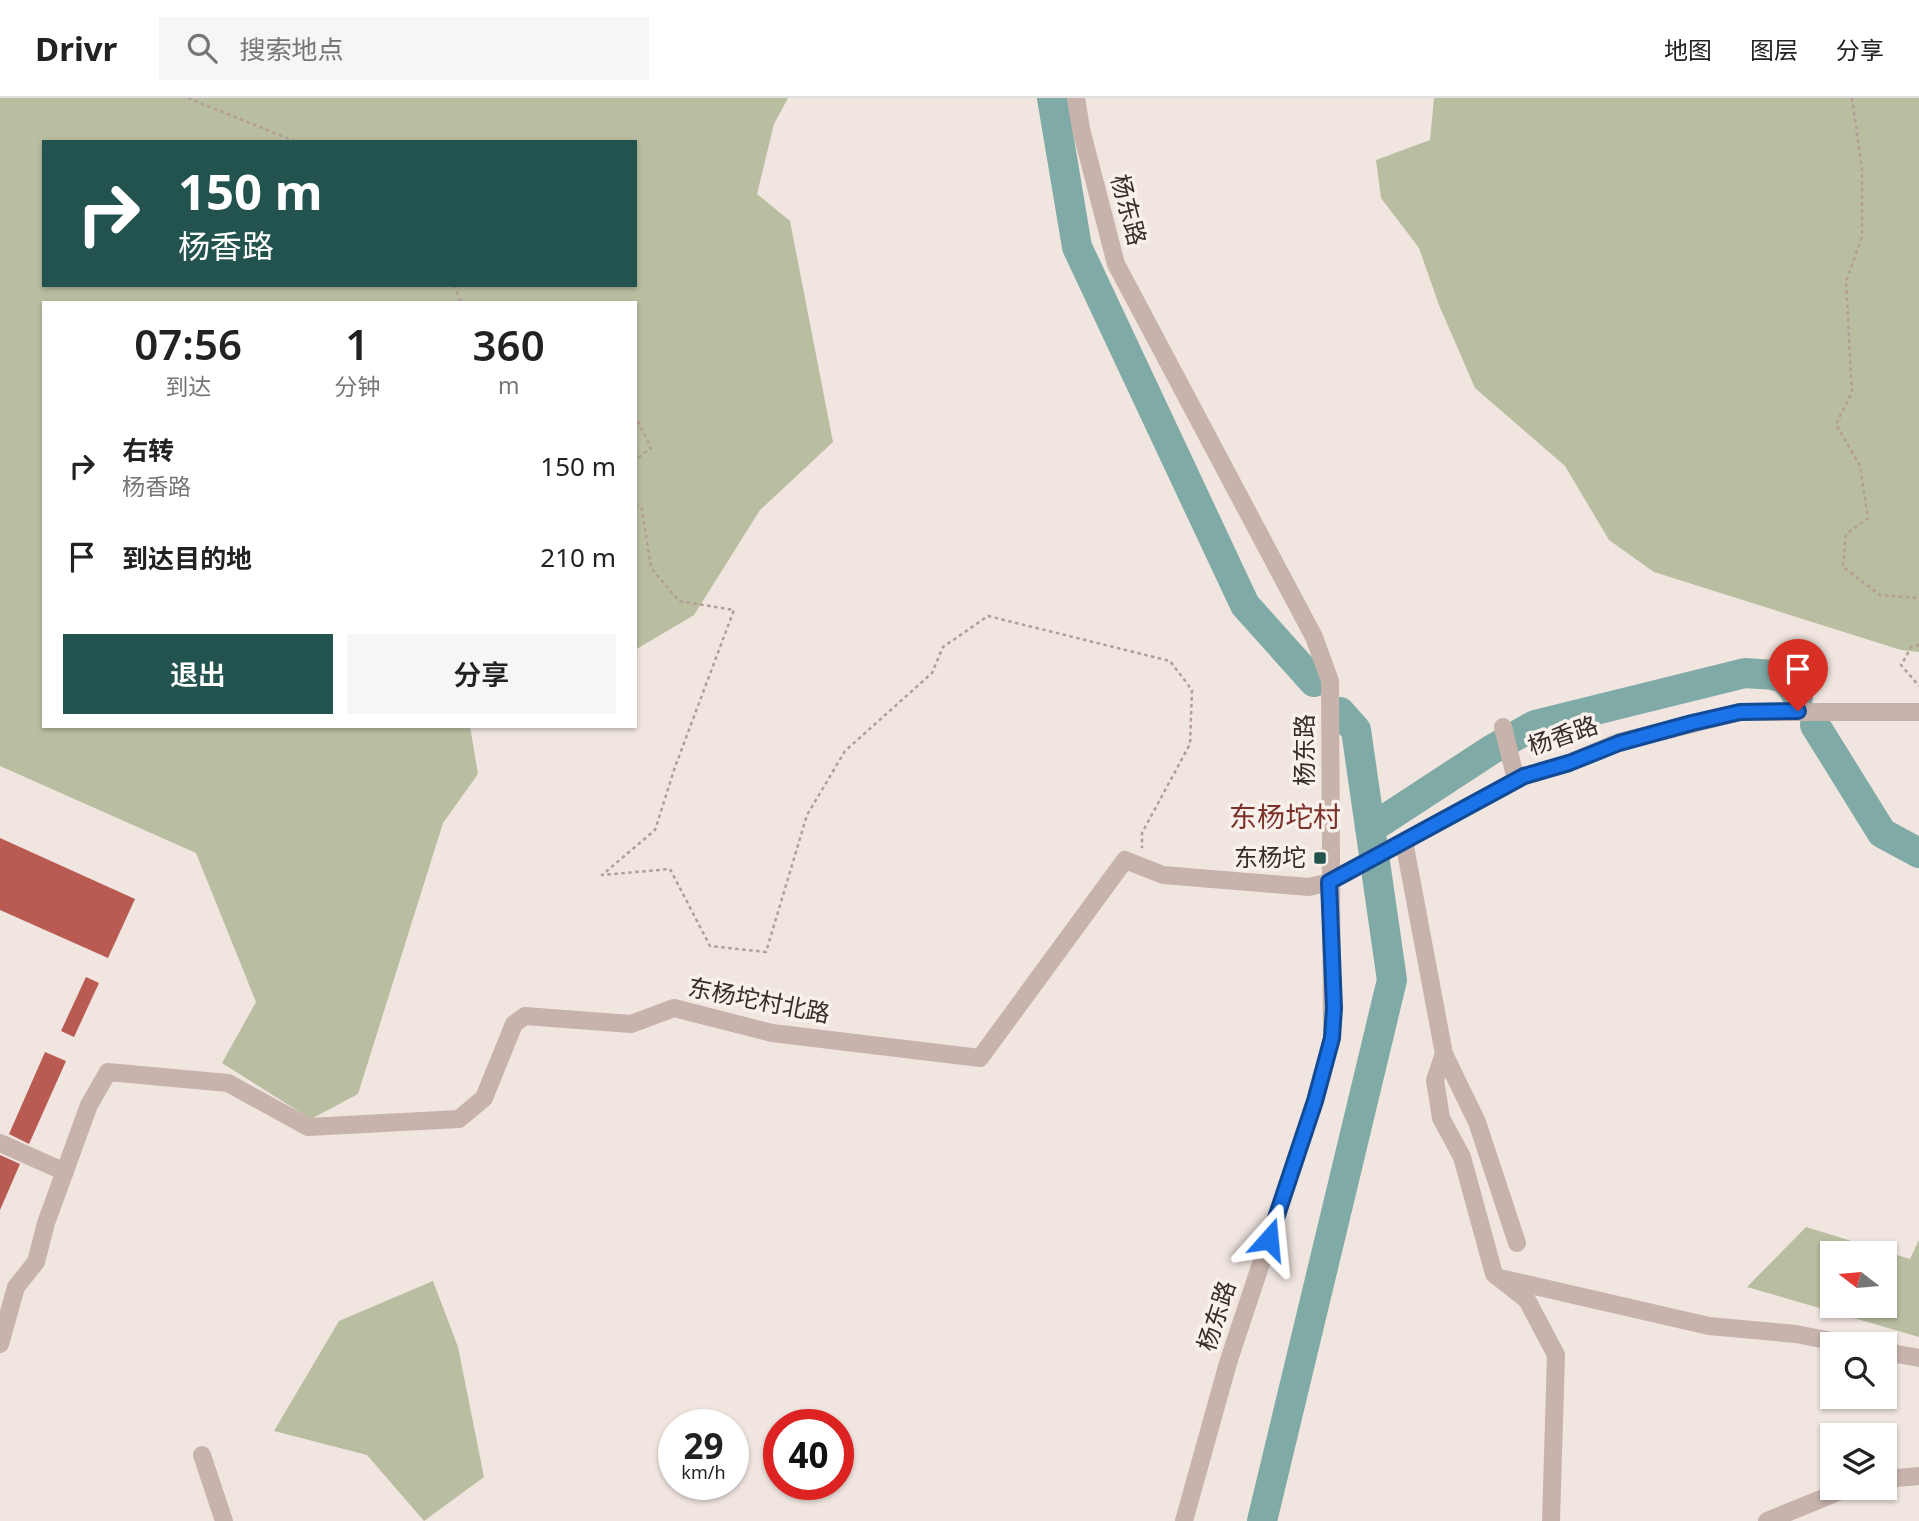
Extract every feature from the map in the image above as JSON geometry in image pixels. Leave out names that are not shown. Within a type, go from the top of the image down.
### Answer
[{"type":"street","name":"杨东路","points":[[1076,98],[1081,128],[1116,264],[1323,656],[1330,681],[1329,882],[1334,1008],[1332,1038],[1315,1101],[1228,1363],[1184,1521]]},
{"type":"street","name":"杨香路","points":[[1329,882],[1516,780],[1619,743],[1740,712],[1919,712]]},
{"type":"street","points":[[1503,727],[1516,780]]},
{"type":"street","points":[[1397,844],[1444,1054],[1477,1122],[1517,1243]]},
{"type":"street","name":"东杨坨村北路","points":[[0,1344],[16,1287],[36,1262],[46,1223],[89,1105],[108,1072],[228,1083],[308,1127],[459,1119],[484,1098],[514,1024],[525,1016],[631,1024],[674,1008],[772,1032],[980,1058],[1125,860],[1163,875],[1309,887],[1329,882]]},
{"type":"street","points":[[1444,1054],[1435,1080],[1441,1118],[1462,1157],[1494,1274],[1527,1300],[1556,1355],[1551,1521]]},
{"type":"street","points":[[0,1143],[65,1172]]},
{"type":"street","points":[[1499,1278],[1709,1326],[1820,1339]]},
{"type":"street","points":[[1897,1354],[1919,1359]]},
{"type":"street","points":[[202,1455],[224,1521]]},
{"type":"street","points":[[1897,1478],[1919,1476]]},
{"type":"street","points":[[1767,1521],[1820,1499]]},
{"type":"path","points":[[188,98],[292,140]]},
{"type":"path","points":[[1852,98],[1862,170],[1862,237],[1846,281],[1852,392],[1836,424],[1860,466],[1868,518],[1846,534],[1843,566],[1880,595],[1919,598]]},
{"type":"path","points":[[637,419],[651,448],[637,458]]},
{"type":"path","points":[[637,505],[642,509],[651,568],[679,601],[734,610],[675,767],[655,830],[602,875],[670,869],[709,946],[766,952],[807,815],[845,751],[932,673],[943,647],[988,616],[1170,661],[1192,690],[1190,744],[1142,834],[1143,869]]},
{"type":"path","points":[[1919,645],[1912,646],[1901,665],[1919,686]]},
{"type":"green space","points":[[0,98],[788,98],[774,124],[757,194],[790,221],[833,442],[760,510],[694,615],[637,649],[637,301],[42,301],[42,728],[470,728],[478,774],[443,823],[358,1094],[311,1119],[222,1063],[256,1002],[196,853],[0,766]]},
{"type":"green space","points":[[1434,98],[1919,98],[1919,652],[1901,650],[1654,572],[1609,540],[1565,466],[1475,388],[1439,305],[1419,248],[1381,198],[1376,160],[1430,140]]},
{"type":"green space","points":[[1806,1227],[1852,1241],[1820,1241],[1820,1308],[1747,1287]]},
{"type":"green space","points":[[1919,1240],[1919,1337],[1854,1318],[1897,1318],[1897,1255],[1910,1259]]},
{"type":"green space","points":[[433,1281],[458,1347],[484,1477],[424,1521],[367,1455],[274,1431],[339,1321]]},
{"type":"building","points":[[0,838],[135,899],[108,958],[0,910]]},
{"type":"building","points":[[86,977],[99,983],[74,1037],[61,1031]]},
{"type":"building","points":[[45,1052],[66,1061],[29,1144],[9,1134]]},
{"type":"building","points":[[0,1155],[20,1164],[0,1210]]},
{"type":"waterway","points":[[1052,98],[1077,247],[1245,605],[1314,682]]},
{"type":"waterway","points":[[1370,829],[1491,750],[1535,725],[1745,673],[1782,678],[1798,697]]},
{"type":"waterway","points":[[1262,1521],[1392,980],[1356,730],[1340,712]]},
{"type":"waterway","points":[[1815,725],[1882,833],[1919,853]]},
{"type":"place","name":"东杨坨","points":[[1320,858]]},
{"type":"district","name":"东杨坨村","points":[[1285,817]]},
{"type":"route","points":[[1269,1239],[1315,1101],[1332,1038],[1334,1008],[1329,882],[1524,776],[1569,763],[1619,743],[1692,723],[1740,712],[1798,711]]}]
